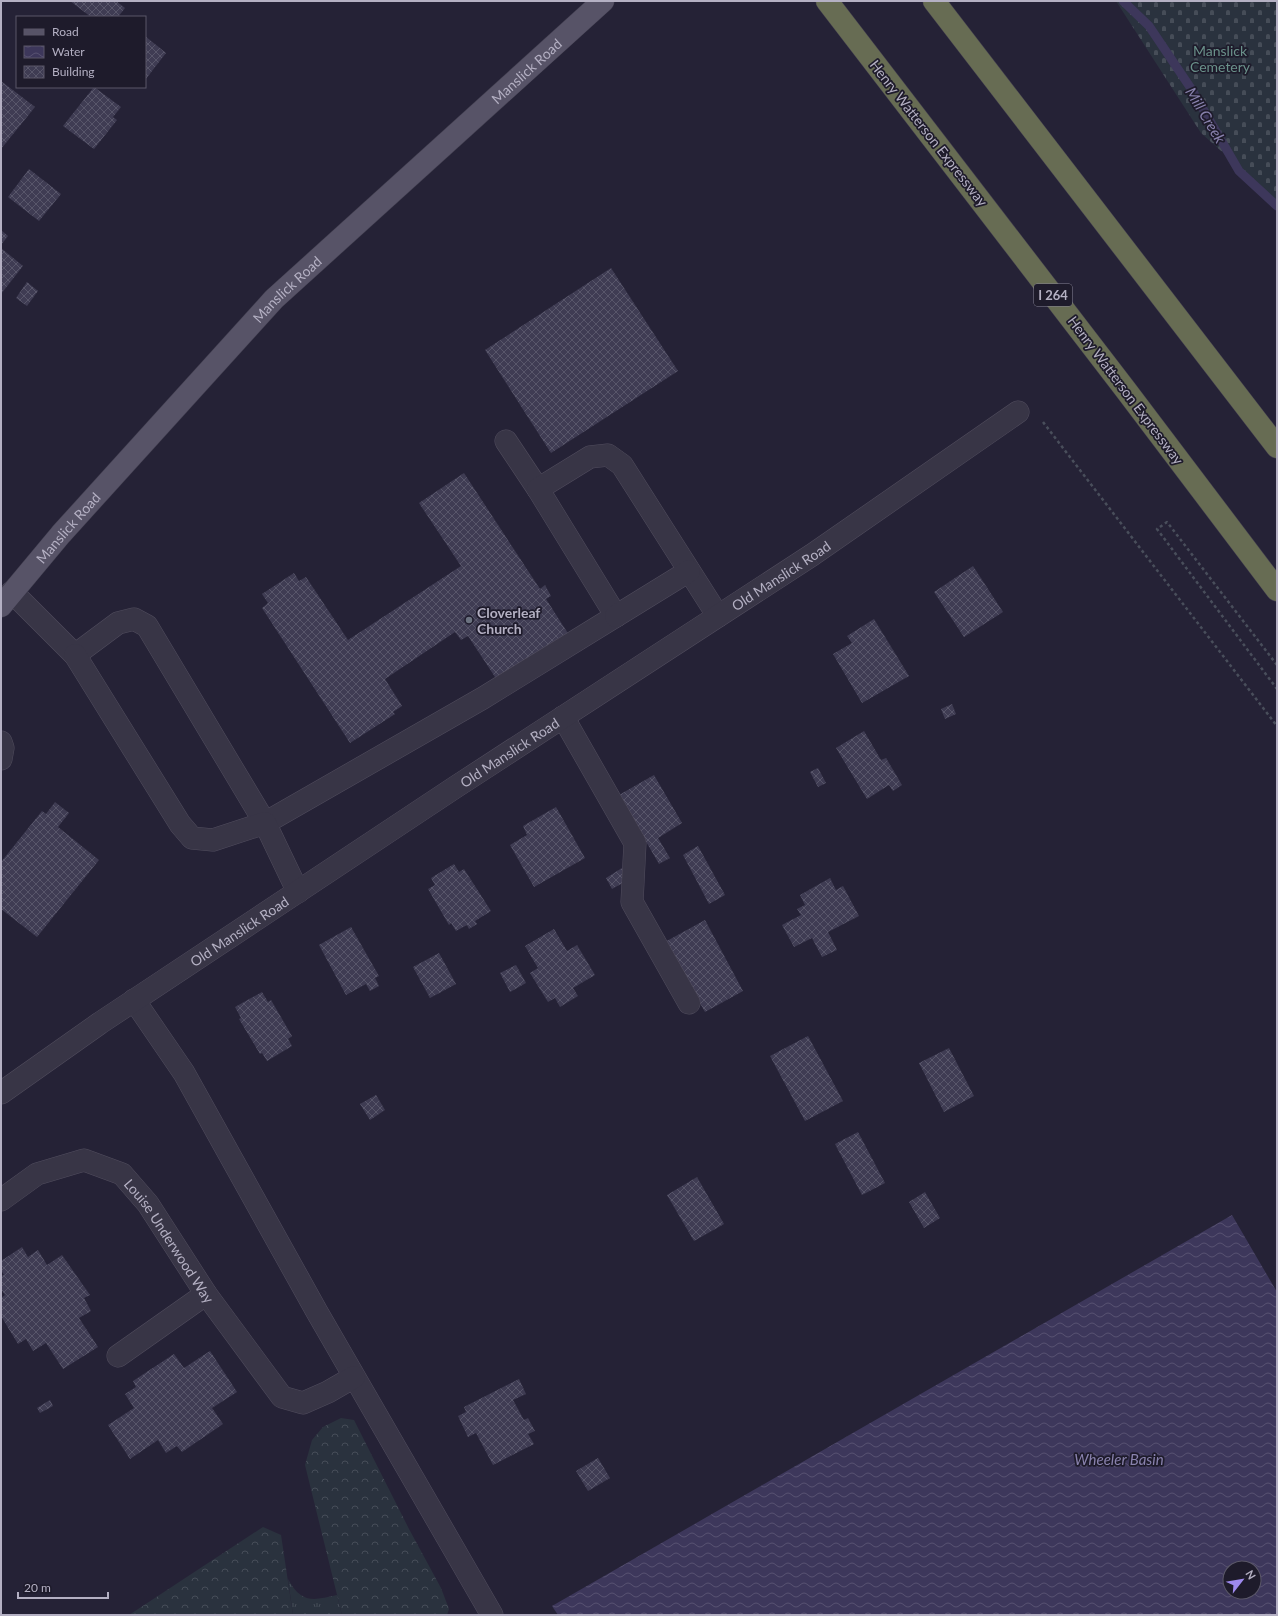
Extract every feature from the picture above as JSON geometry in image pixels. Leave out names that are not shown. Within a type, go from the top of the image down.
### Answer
[{"type":"highway","name":"Henry Watterson Expressway","points":[[827,1],[1277,590]]},
{"type":"highway","points":[[934,1],[1277,447]]},
{"type":"main road","name":"Manslick Road","points":[[6,599],[61,534],[274,300],[603,1]]},
{"type":"street","name":"Old Manslick Road","points":[[1,1093],[134,1000],[812,555],[1018,412]]},
{"type":"street","points":[[506,441],[538,489],[616,616]]},
{"type":"street","points":[[538,489],[590,456],[608,455],[622,465],[718,616]]},
{"type":"street","points":[[6,599],[75,655],[180,824],[192,838],[213,840],[265,823],[483,698],[689,571]]},
{"type":"street","points":[[75,655],[118,623],[134,620],[147,626],[265,823],[298,892]]},
{"type":"street","points":[[563,717],[635,842],[632,902],[689,1002]]},
{"type":"street","points":[[1,742],[3,748],[1,759]]},
{"type":"street","points":[[134,1000],[184,1073],[317,1312],[492,1615]]},
{"type":"street","name":"Louise Underwood Way","points":[[1,1200],[37,1174],[84,1160],[122,1174],[148,1204],[206,1294],[282,1397],[303,1403],[328,1392],[354,1377]]},
{"type":"street","points":[[118,1356],[206,1294]]},
{"type":"path","points":[[1018,412],[1022,410],[1027,416],[1035,412],[1277,726]]},
{"type":"path","points":[[1277,665],[1168,522],[1157,529],[1277,689]]},
{"type":"green space","name":"Manslick Cemetery","points":[[1116,1],[1277,1],[1277,201],[1201,133]]},
{"type":"green space","points":[[341,1418],[354,1420],[409,1529],[441,1588],[449,1609],[447,1615],[342,1615],[305,1465],[312,1440],[323,1427]]},
{"type":"green space","points":[[263,1527],[281,1535],[293,1615],[129,1615]]},
{"type":"green space","points":[[288,1579],[298,1592],[308,1598],[314,1599],[337,1595],[342,1615],[293,1615]]},
{"type":"water","name":"Wheeler Basin","points":[[1232,1215],[1277,1292],[1277,1615],[558,1615],[552,1606]]},
{"type":"building","points":[[70,1],[116,1],[125,8],[119,16],[90,16]]},
{"type":"building","points":[[146,37],[166,53],[146,79]]},
{"type":"building","points":[[1,81],[35,107],[1,149]]},
{"type":"building","points":[[93,88],[95,88],[121,107],[113,117],[117,120],[94,149],[63,126]]},
{"type":"building","points":[[29,169],[61,194],[39,221],[8,197]]},
{"type":"building","points":[[1,230],[8,236],[1,245]]},
{"type":"building","points":[[1,248],[23,266],[1,294]]},
{"type":"building","points":[[611,268],[678,371],[551,453],[485,350]]},
{"type":"building","points":[[27,282],[38,291],[27,306],[16,298]]},
{"type":"building","name":"Cloverleaf Church","points":[[464,473],[540,589],[545,585],[551,596],[546,599],[569,635],[497,680],[468,636],[461,640],[455,632],[385,679],[402,706],[393,712],[395,714],[350,743],[262,608],[268,603],[262,594],[294,573],[299,581],[306,577],[348,640],[461,566],[419,503]]},
{"type":"building","points":[[973,566],[1003,612],[964,637],[934,592]]},
{"type":"building","points":[[874,619],[909,676],[862,703],[833,654],[852,643],[847,636]]},
{"type":"building","points":[[952,704],[956,714],[945,719],[941,709]]},
{"type":"building","points":[[864,731],[881,760],[886,758],[902,785],[893,791],[889,785],[867,799],[836,748]]},
{"type":"building","points":[[818,768],[826,783],[818,787],[810,772]]},
{"type":"building","points":[[654,775],[682,823],[658,838],[670,858],[659,864],[619,795]]},
{"type":"building","points":[[55,802],[69,813],[58,827],[99,860],[37,937],[1,909],[1,862],[42,811],[46,814]]},
{"type":"building","points":[[556,807],[585,858],[534,887],[510,845],[527,835],[523,826]]},
{"type":"building","points":[[698,846],[725,895],[709,904],[683,855]]},
{"type":"building","points":[[454,864],[459,872],[464,869],[491,911],[475,921],[477,924],[469,929],[467,925],[456,931],[451,923],[449,925],[428,889],[435,885],[431,878]]},
{"type":"building","points":[[622,868],[628,880],[612,889],[606,878]]},
{"type":"building","points":[[830,878],[836,890],[843,886],[859,916],[828,932],[837,950],[822,957],[812,938],[794,947],[782,925],[801,915],[797,909],[805,905],[800,895]]},
{"type":"building","points":[[705,920],[743,991],[705,1012],[665,942]]},
{"type":"building","points":[[351,927],[379,976],[375,978],[379,986],[370,991],[366,984],[346,995],[319,945]]},
{"type":"building","points":[[554,929],[567,951],[577,945],[595,975],[573,988],[578,996],[560,1007],[555,998],[548,1002],[530,973],[538,968],[525,946]]},
{"type":"building","points":[[439,953],[456,984],[430,998],[413,967]]},
{"type":"building","points":[[516,965],[526,983],[510,992],[500,973]]},
{"type":"building","points":[[262,992],[268,1002],[271,1000],[292,1036],[288,1039],[292,1046],[267,1061],[262,1053],[260,1054],[239,1019],[241,1018],[235,1007]]},
{"type":"building","points":[[808,1036],[843,1101],[805,1121],[770,1056]]},
{"type":"building","points":[[949,1048],[974,1096],[944,1112],[919,1063]]},
{"type":"building","points":[[376,1095],[385,1110],[370,1120],[360,1104]]},
{"type":"building","points":[[858,1132],[885,1183],[862,1195],[835,1144]]},
{"type":"building","points":[[697,1177],[724,1224],[694,1241],[667,1195]]},
{"type":"building","points":[[925,1192],[940,1218],[924,1228],[909,1202]]},
{"type":"building","points":[[22,1247],[28,1257],[38,1250],[47,1265],[62,1255],[90,1295],[84,1298],[91,1311],[79,1318],[98,1347],[63,1369],[46,1343],[33,1351],[26,1339],[18,1344],[1,1316],[1,1298],[5,1295],[1,1289],[1,1276],[4,1275],[1,1270],[1,1261]]},
{"type":"building","points":[[210,1351],[237,1392],[212,1408],[223,1424],[182,1452],[177,1446],[166,1453],[158,1440],[130,1459],[108,1425],[134,1408],[125,1394],[136,1387],[133,1381],[174,1354],[184,1368]]},
{"type":"building","points":[[519,1379],[526,1394],[513,1400],[524,1420],[528,1418],[535,1431],[528,1434],[534,1444],[493,1465],[476,1433],[468,1437],[458,1416],[466,1412],[464,1407]]},
{"type":"building","points":[[50,1400],[53,1406],[40,1413],[37,1408]]},
{"type":"building","points":[[598,1458],[610,1478],[588,1491],[576,1471]]},
{"type":"waterway","name":"Mill Creek","points":[[1123,1],[1149,26],[1192,90],[1239,171],[1277,206]]},
{"type":"place","name":"Cloverleaf Church","points":[[469,620]]}]
